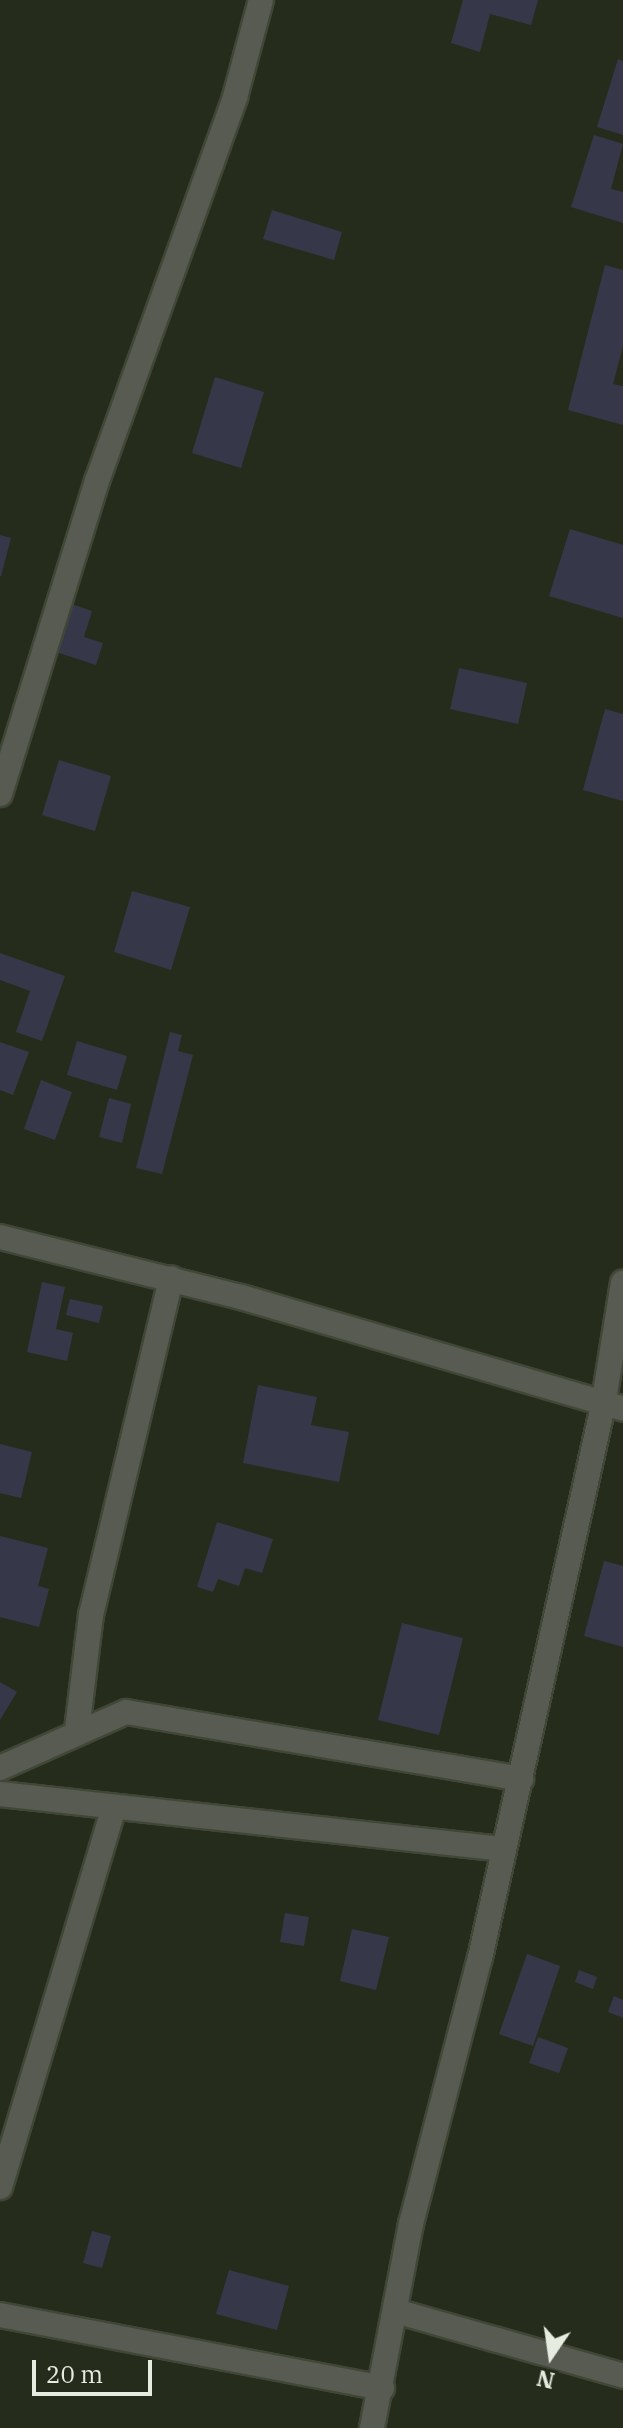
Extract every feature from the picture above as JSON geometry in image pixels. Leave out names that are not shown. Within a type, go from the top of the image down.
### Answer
[{"type":"street","points":[[0,794],[97,481],[235,97],[261,0]]},
{"type":"street","points":[[0,1237],[171,1278],[613,1407]]},
{"type":"street","points":[[77,1730],[91,1615],[171,1278]]},
{"type":"street","points":[[372,2428],[399,2312],[411,2224],[613,1407],[623,1283]]},
{"type":"street","points":[[0,1768],[77,1730],[126,1712],[160,1713],[521,1779]]},
{"type":"street","points":[[0,1794],[503,1849]]},
{"type":"street","points":[[0,2187],[114,1808]]},
{"type":"street","points":[[399,2312],[623,2376]]},
{"type":"street","points":[[0,2315],[382,2388]]},
{"type":"building","points":[[463,0],[538,0],[531,25],[490,14],[480,52],[451,43]]},
{"type":"building","points":[[618,59],[623,61],[623,135],[597,127]]},
{"type":"building","points":[[594,135],[623,144],[611,189],[623,192],[623,223],[571,207]]},
{"type":"building","points":[[272,210],[342,232],[334,260],[263,239]]},
{"type":"building","points":[[605,265],[623,270],[623,346],[613,384],[623,386],[623,425],[568,410]]},
{"type":"building","points":[[215,377],[264,392],[241,468],[192,453]]},
{"type":"building","points":[[570,529],[623,545],[623,618],[549,596]]},
{"type":"building","points":[[0,535],[11,538],[1,576],[0,576]]},
{"type":"building","points":[[68,603],[92,611],[84,637],[103,643],[96,665],[53,651]]},
{"type":"building","points":[[459,668],[527,683],[518,724],[450,709]]},
{"type":"building","points":[[605,709],[623,714],[623,801],[583,790]]},
{"type":"building","points":[[59,760],[111,776],[95,831],[42,815]]},
{"type":"building","points":[[132,891],[190,907],[171,970],[114,952]]},
{"type":"building","points":[[0,953],[65,976],[42,1041],[16,1032],[30,991],[0,980]]},
{"type":"building","points":[[170,1032],[182,1035],[178,1051],[193,1055],[162,1174],[136,1168]]},
{"type":"building","points":[[77,1041],[127,1056],[117,1090],[67,1075]]},
{"type":"building","points":[[0,1042],[29,1052],[13,1095],[0,1090]]},
{"type":"building","points":[[41,1080],[72,1092],[55,1140],[24,1129]]},
{"type":"building","points":[[109,1098],[131,1104],[122,1143],[99,1137]]},
{"type":"building","points":[[42,1282],[65,1287],[56,1329],[73,1333],[67,1361],[27,1352]]},
{"type":"building","points":[[70,1299],[103,1306],[99,1323],[66,1315]]},
{"type":"building","points":[[258,1385],[317,1397],[311,1425],[349,1432],[339,1482],[243,1463]]},
{"type":"building","points":[[0,1444],[32,1452],[21,1498],[0,1493]]},
{"type":"building","points":[[217,1522],[273,1539],[262,1573],[245,1568],[239,1586],[218,1579],[213,1592],[197,1587]]},
{"type":"building","points":[[0,1536],[48,1548],[38,1586],[49,1589],[39,1627],[0,1617]]},
{"type":"building","points":[[604,1561],[623,1566],[623,1647],[584,1636]]},
{"type":"building","points":[[402,1623],[463,1638],[439,1735],[378,1720]]},
{"type":"building","points":[[0,1682],[17,1692],[0,1720]]},
{"type":"building","points":[[285,1913],[309,1917],[304,1946],[280,1942]]},
{"type":"building","points":[[352,1929],[389,1937],[376,1990],[340,1981]]},
{"type":"building","points":[[527,1954],[560,1966],[533,2046],[499,2034]]},
{"type":"building","points":[[579,1970],[597,1977],[593,1989],[575,1982]]},
{"type":"building","points":[[614,1996],[623,2000],[623,2018],[608,2012]]},
{"type":"building","points":[[538,2037],[568,2048],[559,2073],[529,2063]]},
{"type":"building","points":[[92,2231],[111,2236],[102,2268],[83,2263]]},
{"type":"building","points":[[229,2270],[289,2286],[277,2330],[216,2314]]}]
